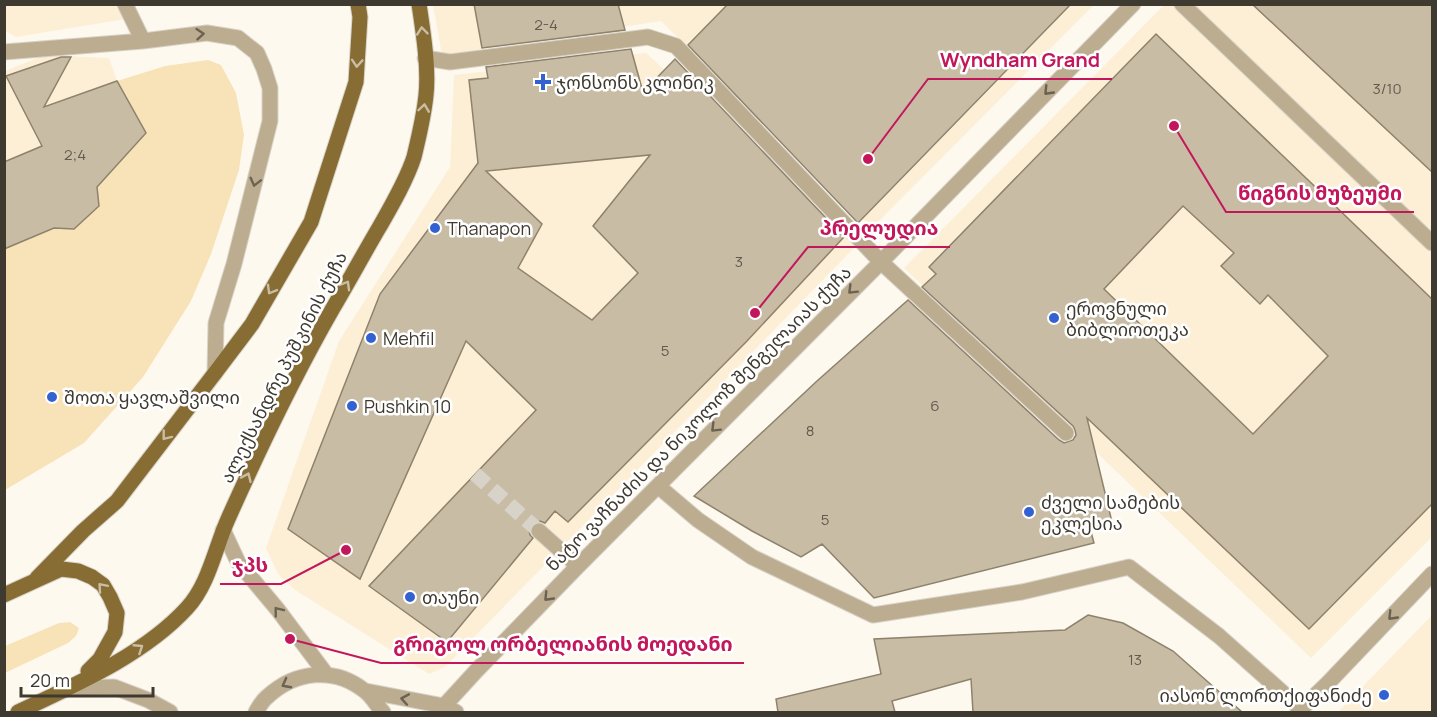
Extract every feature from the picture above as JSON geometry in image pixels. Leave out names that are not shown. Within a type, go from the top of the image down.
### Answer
[{"type":"main road","points":[[37,578],[83,531],[117,501],[252,324],[311,222],[356,82],[360,17],[358,4]]},
{"type":"main road","name":"ალექსანდრე პუშკინის ქუჩა","points":[[70,688],[139,649],[166,629],[189,606],[207,576],[223,530],[260,447],[324,324],[394,201],[413,160],[426,92],[419,4]]},
{"type":"main road","points":[[4,595],[61,569],[78,571],[103,585],[117,613],[115,632],[100,659],[70,688],[18,712]]},
{"type":"street","points":[[125,4],[142,42]]},
{"type":"street","name":"ნატო ვაჩნაძის და ნიკოლოზ შენგელაიას ქუჩა","points":[[450,709],[477,670],[1133,4]]},
{"type":"street","points":[[1182,4],[1432,243]]},
{"type":"street","points":[[4,52],[142,42],[207,33],[238,38],[257,53],[270,88],[270,121],[234,264],[216,323],[215,373]]},
{"type":"street","points":[[425,58],[450,62],[648,37],[676,46],[881,262],[1066,432]]},
{"type":"street","points":[[658,486],[698,520],[752,557],[873,615],[1022,592],[1129,567],[1219,636],[1299,711],[1432,574]]},
{"type":"street","points":[[223,530],[238,562],[326,674]]},
{"type":"street","points":[[539,531],[578,566]]},
{"type":"street","points":[[256,712],[265,698],[283,684],[304,676],[326,674],[347,680],[366,691],[450,709]]},
{"type":"street","points":[[70,688],[114,687],[148,700],[170,712]]},
{"type":"street","points":[[366,691],[383,712]]},
{"type":"shaded area","points":[[4,5],[122,5],[126,19],[16,37],[5,31]]},
{"type":"shaded area","points":[[433,5],[1094,5],[872,228],[661,21],[442,55]]},
{"type":"shaded area","name":"ეროვნული ბიბლიოთეკა","points":[[1164,5],[1432,5],[1432,537],[1311,658],[904,268]]},
{"type":"shaded area","points":[[646,53],[856,246],[445,667],[429,674],[295,590],[278,574],[266,548],[339,341],[450,167],[454,75]]},
{"type":"shaded area","points":[[45,55],[109,58],[117,81],[99,206],[74,229],[54,228],[5,249],[5,71]]},
{"type":"shaded area","points":[[208,60],[221,65],[236,93],[244,135],[239,170],[211,254],[191,301],[143,377],[84,443],[5,490],[4,249],[54,228],[74,229],[99,207],[97,187],[117,81],[165,66]]},
{"type":"shaded area","points":[[1432,615],[1432,712],[1338,712]]},
{"type":"shaded area","points":[[70,622],[79,628],[76,636],[68,643],[5,673],[5,646],[59,623]]},
{"type":"building","points":[[474,4],[618,4],[625,30],[482,48]]},
{"type":"building","points":[[728,4],[1071,4],[858,223],[688,45]]},
{"type":"building","points":[[1252,4],[1432,4],[1432,172]]},
{"type":"building","name":"ეროვნული ბიბლიოთეკა","points":[[1156,34],[1432,299],[1432,504],[1309,629],[1087,418],[1112,522],[1090,528],[1094,543],[874,598],[822,544],[801,557],[694,496],[908,300],[1059,440],[1064,443],[1073,440],[1076,435],[1073,426],[922,287],[936,274],[929,267]],"holes":[[[1183,206],[1234,253],[1221,266],[1260,304],[1268,295],[1328,356],[1253,434],[1104,289]]]},
{"type":"building","points":[[631,49],[643,92],[675,59],[844,237],[747,341],[568,522],[555,511],[545,523],[540,521],[532,524],[529,530],[533,538],[447,642],[369,586],[536,410],[466,341],[360,579],[288,529],[380,294],[478,163],[469,80],[488,78],[486,67]],"holes":[[[650,155],[593,226],[638,273],[592,320],[518,268],[542,224],[486,171]]]},
{"type":"building","points":[[61,57],[71,57],[44,107],[117,81],[146,133],[97,187],[99,206],[74,229],[54,228],[4,249],[4,162],[42,146],[6,76]]},
{"type":"building","points":[[1088,615],[1123,623],[1173,651],[1242,712],[973,712],[971,679],[892,701],[895,712],[778,712],[776,699],[881,674],[874,639],[1065,630]]},
{"type":"tunnel","points":[[475,474],[539,531]]},
{"type":"place","name":"ჯონსონს კლინიკ","points":[[543,82]]},
{"type":"place","name":"წიგნის მუზეუმი","points":[[1174,126]]},
{"type":"place","name":"Wyndham Grand","points":[[868,159]]},
{"type":"place","name":"Thanapon","points":[[435,228]]},
{"type":"place","name":"პრელუდია","points":[[755,313]]},
{"type":"place","name":"ეროვნული ბიბლიოთეკა","points":[[1054,318]]},
{"type":"place","name":"Mehfil","points":[[371,338]]},
{"type":"place","name":"შოთა ყავლაშვილი","points":[[52,397]]},
{"type":"place","name":"Pushkin 10","points":[[352,406]]},
{"type":"place","name":"ძველი სამების ეკლესია","points":[[1029,512]]},
{"type":"place","name":"ჯპს","points":[[346,550]]},
{"type":"place","name":"თაუნი","points":[[410,597]]},
{"type":"place","name":"გრიგოლ ორბელიანის მოედანი","points":[[290,639]]},
{"type":"place","name":"იასონ ლორთქიფანიძე","points":[[1384,695]]}]
